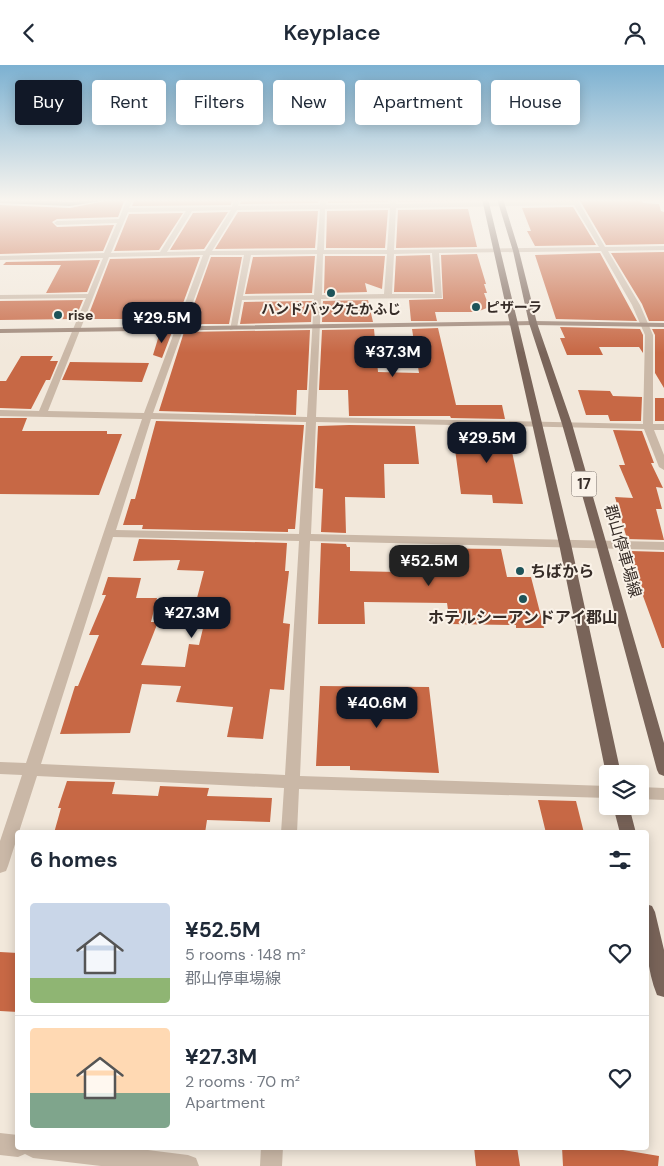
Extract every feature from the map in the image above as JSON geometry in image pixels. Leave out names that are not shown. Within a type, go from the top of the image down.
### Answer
[{"type":"main road","name":"17","points":[[498,251],[612,765]]},
{"type":"main road","name":"郡山停車場線","points":[[516,251],[534,323],[567,424],[602,544],[664,770]]},
{"type":"main road","points":[[623,815],[627,830]]},
{"type":"main road","points":[[649,925],[664,988]]},
{"type":"street","points":[[42,414],[109,250]]},
{"type":"street","points":[[162,254],[164,250]]},
{"type":"street","points":[[0,865],[147,417],[209,250]]},
{"type":"street","points":[[0,258],[248,252],[534,250]]},
{"type":"street","points":[[605,250],[649,335],[648,427],[664,467]]},
{"type":"street","points":[[239,298],[439,296],[434,251]]},
{"type":"street","points":[[233,328],[248,252]]},
{"type":"street","points":[[289,830],[320,252]]},
{"type":"street","points":[[388,297],[389,252]]},
{"type":"street","points":[[0,297],[90,296]]},
{"type":"street","points":[[0,331],[513,323],[664,325]]},
{"type":"street","points":[[0,413],[664,427]]},
{"type":"street","points":[[109,533],[664,545]]},
{"type":"street","points":[[0,768],[292,782],[599,792]]},
{"type":"street","points":[[649,793],[664,794]]},
{"type":"street","points":[[0,1144],[15,1146]]},
{"type":"street","points":[[57,1150],[188,1166]]},
{"type":"street","points":[[270,1166],[272,1150]]},
{"type":"building","points":[[0,250],[103,250],[103,251],[0,254]]},
{"type":"building","points":[[664,252],[664,321],[649,321],[642,304],[611,253]]},
{"type":"building","points":[[600,253],[637,321],[556,319],[535,255]]},
{"type":"building","points":[[477,254],[486,284],[484,284],[487,293],[484,293],[489,307],[477,312],[435,312],[437,321],[411,321],[409,300],[443,299],[441,255]]},
{"type":"building","points":[[430,255],[433,292],[394,292],[396,256]]},
{"type":"building","points":[[315,256],[312,293],[245,294],[253,257]]},
{"type":"building","points":[[325,256],[385,256],[382,289],[365,283],[367,292],[324,293]]},
{"type":"building","points":[[200,257],[175,325],[163,325],[164,319],[87,319],[110,259]]},
{"type":"building","points":[[211,257],[242,257],[229,324],[187,324]]},
{"type":"building","points":[[100,260],[87,292],[46,293],[61,265],[3,265],[6,262]]},
{"type":"building","points":[[83,300],[75,319],[0,320],[0,301]]},
{"type":"building","points":[[368,300],[373,322],[322,322],[323,301]]},
{"type":"building","points":[[312,301],[311,322],[240,324],[244,302]]},
{"type":"building","points":[[560,327],[640,329],[643,335],[643,353],[639,347],[599,347],[603,355],[567,355],[560,338],[565,338]]},
{"type":"building","points":[[438,328],[456,405],[502,405],[505,419],[451,418],[450,416],[349,416],[348,390],[319,390],[322,330],[374,329],[378,372],[419,373],[412,329]]},
{"type":"building","points":[[652,329],[664,329],[664,388],[655,373],[655,335]]},
{"type":"building","points":[[310,330],[307,390],[297,390],[296,415],[159,411],[184,332]]},
{"type":"building","points":[[160,332],[172,332],[162,358],[153,355]]},
{"type":"building","points":[[21,356],[53,356],[50,361],[58,361],[50,380],[46,380],[31,409],[0,408],[0,381],[6,381]]},
{"type":"building","points":[[70,362],[149,363],[142,382],[62,380]]},
{"type":"building","points":[[578,390],[610,391],[613,396],[642,397],[641,421],[610,421],[608,415],[586,415]]},
{"type":"building","points":[[655,398],[664,398],[664,421],[655,421]]},
{"type":"building","points":[[0,418],[27,418],[22,431],[107,431],[107,434],[122,434],[99,495],[0,494]]},
{"type":"building","points":[[156,421],[304,425],[295,529],[288,529],[288,532],[142,529],[143,525],[123,525],[131,499],[135,499]]},
{"type":"building","points":[[318,426],[415,426],[419,464],[384,464],[385,498],[345,497],[346,533],[321,532],[323,489],[315,488]]},
{"type":"building","points":[[452,427],[507,428],[523,504],[493,503],[492,495],[461,494]]},
{"type":"building","points":[[613,430],[642,431],[654,463],[651,463],[663,488],[656,487],[662,509],[656,509],[664,540],[627,539],[615,497],[633,498],[619,465],[625,465]]},
{"type":"building","points":[[139,539],[287,543],[285,571],[289,571],[283,623],[290,624],[284,690],[270,689],[263,739],[227,737],[233,707],[176,702],[181,686],[142,684],[130,733],[60,734],[75,686],[78,686],[99,635],[89,635],[106,595],[102,595],[108,577],[141,578],[136,598],[157,598],[151,622],[158,622],[141,665],[185,667],[189,644],[199,645],[210,599],[197,598],[204,571],[177,570],[180,560],[133,561]]},
{"type":"building","points":[[321,543],[346,544],[347,547],[350,547],[350,571],[397,572],[396,548],[501,549],[507,577],[531,577],[544,628],[516,628],[516,625],[450,624],[447,603],[364,602],[365,624],[318,624]]},
{"type":"building","points":[[630,551],[664,552],[664,648],[662,648],[643,596],[628,553],[631,553]]},
{"type":"building","points":[[320,686],[429,687],[439,773],[350,770],[350,766],[316,766]]},
{"type":"building","points":[[67,781],[115,782],[112,794],[158,796],[160,786],[209,788],[207,796],[272,798],[270,822],[207,820],[205,830],[55,830],[61,808],[58,808]]},
{"type":"building","points":[[538,800],[576,801],[583,830],[545,830]]},
{"type":"building","points":[[0,952],[15,953],[15,1012],[0,1011]]},
{"type":"building","points":[[474,1150],[517,1150],[520,1166],[476,1166]]},
{"type":"building","points":[[562,1150],[623,1150],[659,1156],[658,1166],[563,1166]]},
{"type":"place","name":"ハンドバックたかふじ","points":[[331,293]]},
{"type":"place","name":"ピザーラ","points":[[476,307]]},
{"type":"place","name":"rise","points":[[58,315]]},
{"type":"place","name":"ちばから","points":[[520,571]]},
{"type":"place","name":"ホテルシーアンドアイ郡山","points":[[523,599]]}]
